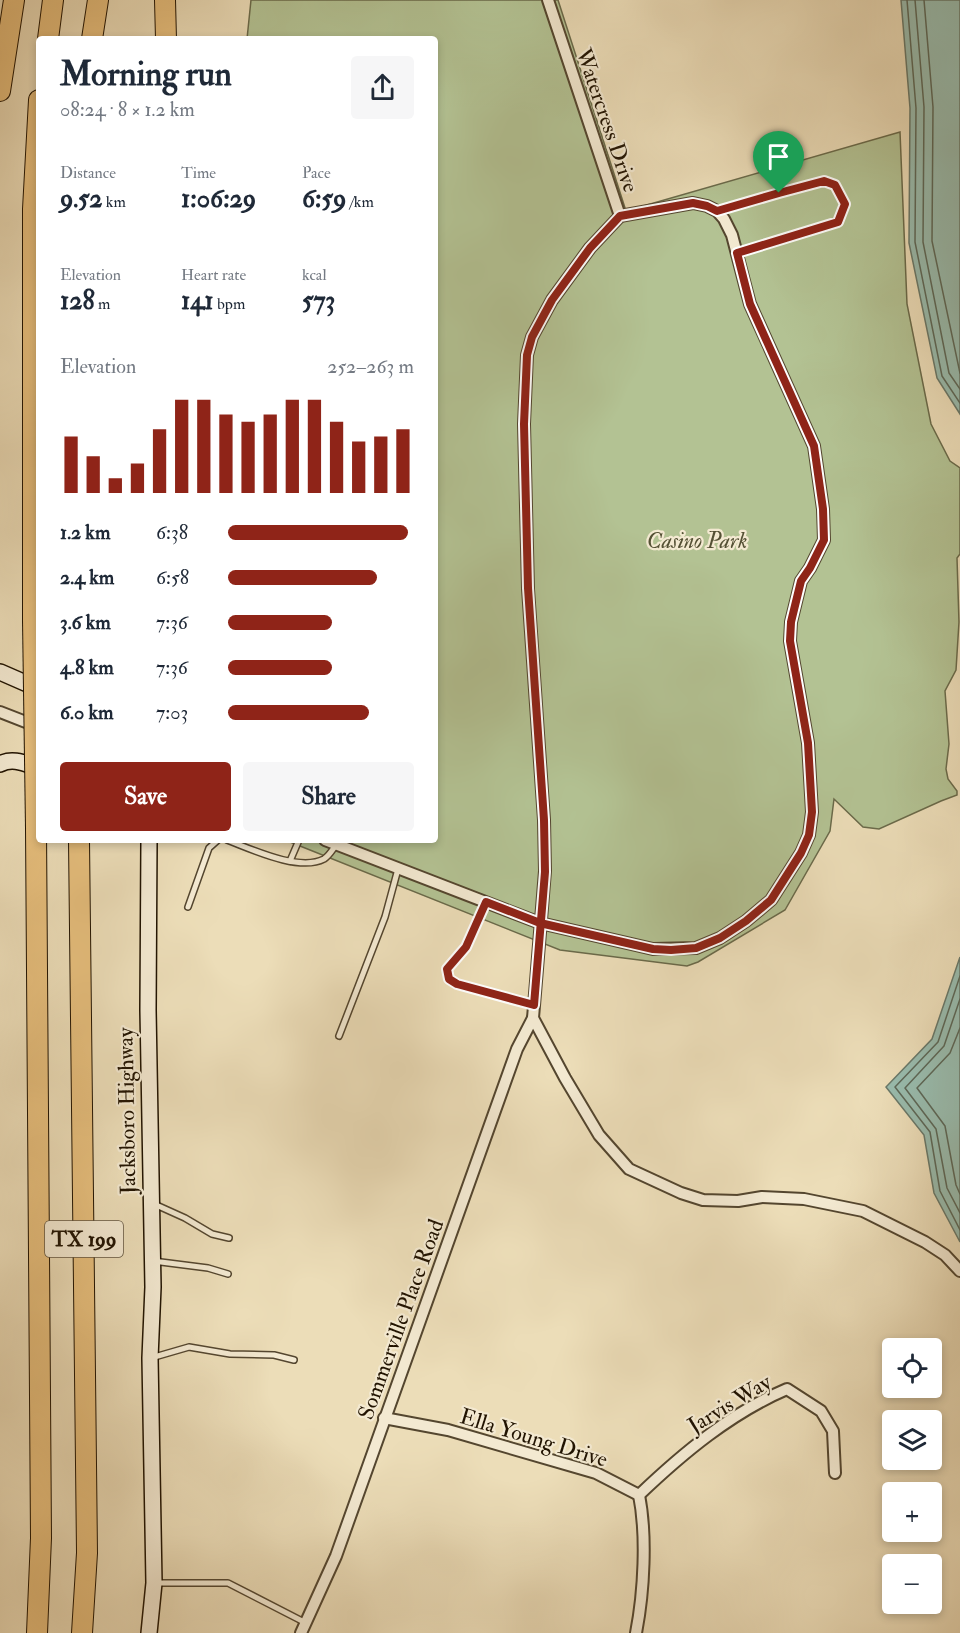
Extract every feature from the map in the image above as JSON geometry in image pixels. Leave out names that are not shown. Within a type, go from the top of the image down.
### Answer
[{"type":"highway","points":[[0,91],[14,0]]},
{"type":"highway","points":[[48,36],[53,0]]},
{"type":"highway","points":[[92,36],[98,0]]},
{"type":"highway","points":[[165,0],[166,36]]},
{"type":"highway","points":[[36,160],[33,221],[33,620],[36,828]]},
{"type":"highway","points":[[36,843],[41,1538],[38,1633]]},
{"type":"highway","name":"Jacksboro Highway","points":[[79,843],[87,1553],[82,1633]]},
{"type":"main road","points":[[0,672],[36,688]]},
{"type":"main road","points":[[0,764],[6,761],[19,761],[36,767]]},
{"type":"main road","name":"Jacksboro Highway","points":[[149,843],[148,1010],[152,1203],[150,1358],[153,1583],[149,1633]]},
{"type":"street","name":"Watercress Drive","points":[[532,1018],[545,872],[544,820],[528,588],[524,424],[527,355],[532,337],[552,300],[590,248],[620,216],[548,0]]},
{"type":"street","points":[[336,844],[540,923],[653,949],[671,950],[696,948],[729,933],[746,921],[771,900],[801,853],[809,835],[812,812],[808,743],[790,641],[791,622],[801,581],[824,540],[823,509],[814,446],[750,304],[732,235],[717,211],[693,203],[620,216]]},
{"type":"street","points":[[0,712],[36,726]]},
{"type":"street","points":[[532,1018],[599,1135],[629,1169],[681,1193],[703,1200],[738,1201],[762,1197],[804,1199],[863,1211],[925,1242],[945,1255],[960,1271]]},
{"type":"street","name":"Sommerville Place Road","points":[[303,1628],[336,1556],[517,1049],[532,1018]]},
{"type":"street","name":"Jarvis Way","points":[[639,1495],[679,1457],[769,1397],[787,1389],[821,1411],[833,1431],[835,1473]]},
{"type":"street","name":"Ella Young Drive","points":[[384,1418],[448,1430],[596,1473],[639,1495]]},
{"type":"street","points":[[636,1633],[640,1609],[644,1517],[639,1495]]},
{"type":"lane","points":[[717,211],[824,181],[835,185],[845,204],[838,222],[737,253]]},
{"type":"lane","points":[[188,906],[209,848],[215,843]]},
{"type":"lane","points":[[235,843],[280,859],[311,863],[326,859],[336,844]]},
{"type":"lane","points":[[290,861],[298,843]]},
{"type":"lane","points":[[339,1036],[385,917],[398,869]]},
{"type":"lane","points":[[486,902],[473,933],[458,958],[447,969],[447,975],[457,984],[534,1005]]},
{"type":"lane","points":[[152,1203],[185,1218],[212,1234],[229,1238]]},
{"type":"lane","points":[[152,1261],[208,1268],[228,1274]]},
{"type":"lane","points":[[150,1358],[189,1347],[230,1354],[274,1355],[294,1360]]},
{"type":"lane","points":[[153,1583],[228,1583],[303,1628]]},
{"type":"green space","name":"Casino Park","points":[[251,0],[558,0],[626,211],[900,132],[907,304],[931,424],[950,461],[960,468],[960,554],[957,558],[959,622],[956,670],[945,691],[949,744],[946,769],[948,779],[957,791],[957,795],[879,829],[863,827],[834,799],[830,831],[785,910],[698,962],[687,966],[560,950],[292,843],[438,843],[438,36],[247,36]]},
{"type":"water","points":[[901,0],[960,0],[960,414],[937,378],[909,243],[910,108]]},
{"type":"water","points":[[960,957],[960,1242],[934,1193],[924,1135],[886,1087],[932,1039]]},
{"type":"route","points":[[779,193],[717,211],[693,203],[620,216],[590,248],[538,322],[527,355],[524,424],[528,588],[544,820],[545,872],[540,923],[534,1005],[457,984],[449,979],[447,969],[466,947],[486,902],[540,923],[653,949],[696,948],[720,938],[746,921],[771,900],[801,853],[809,835],[812,812],[808,743],[790,641],[795,598],[801,581],[824,540],[823,509],[814,446],[750,304],[737,253],[838,222],[845,204],[835,185],[824,181],[779,193]]}]
